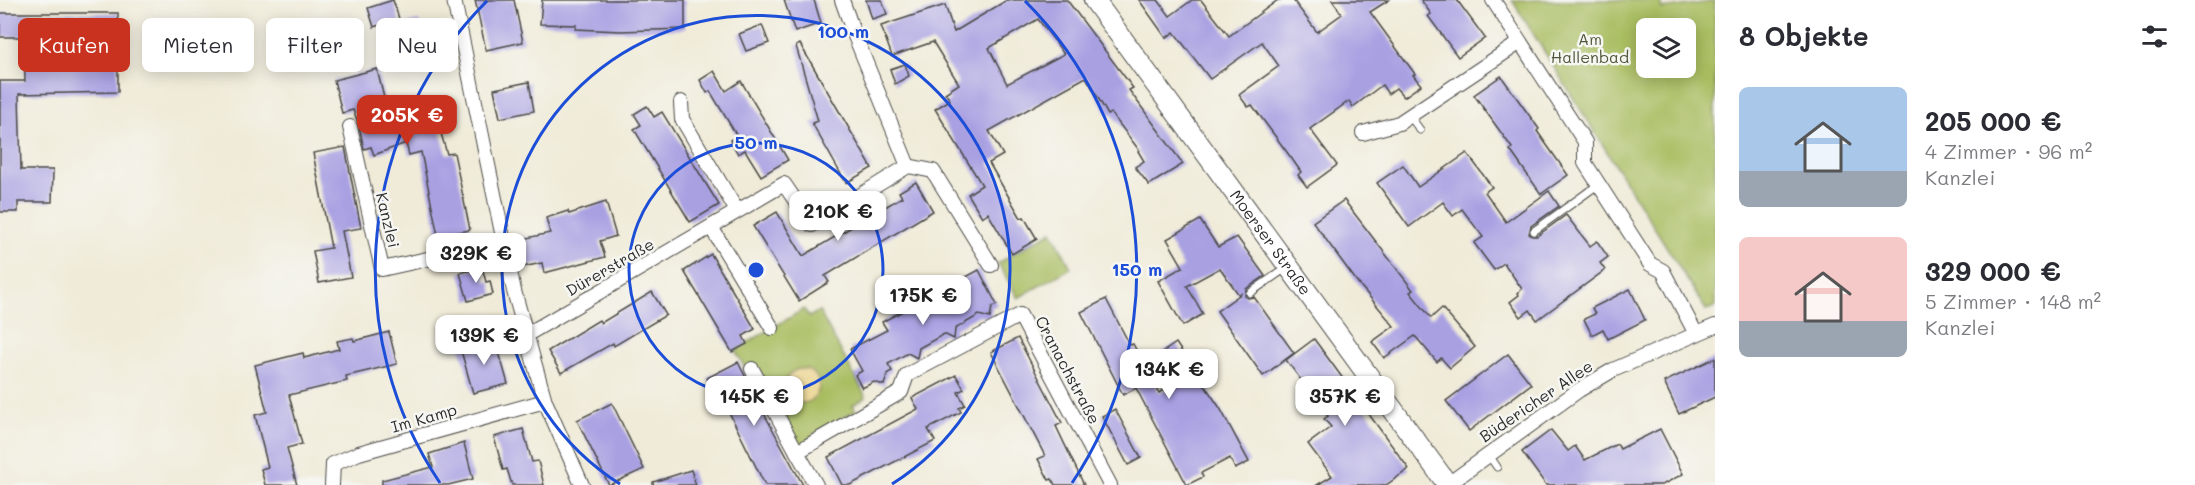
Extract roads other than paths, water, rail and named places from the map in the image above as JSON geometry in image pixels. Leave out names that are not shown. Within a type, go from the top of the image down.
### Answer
[{"type":"main road","name":"Moerser Straße","points":[[1094,0],[1448,485]]},
{"type":"street","points":[[454,0],[514,291],[545,401],[582,485]]},
{"type":"street","points":[[843,0],[853,31],[908,166],[933,171],[991,265]]},
{"type":"street","points":[[1493,0],[1585,142],[1585,163],[1650,264],[1663,271],[1696,334]]},
{"type":"street","points":[[1363,133],[1399,123],[1519,43]]},
{"type":"street","points":[[681,102],[682,119],[737,211]]},
{"type":"street","name":"Kanzlei","points":[[350,127],[382,268],[504,242]]},
{"type":"street","name":"Dürerstraße","points":[[526,335],[784,184],[812,225],[908,166]]},
{"type":"street","points":[[711,227],[772,328]]},
{"type":"street","name":"Cranachstraße","points":[[797,452],[901,392],[907,375],[1020,315],[1110,485]]},
{"type":"street","name":"Büdericher Allee","points":[[1448,485],[1579,390],[1613,370],[1715,326]]},
{"type":"street","points":[[752,369],[816,485]]},
{"type":"street","name":"Im Kamp","points":[[332,485],[333,464],[359,453],[545,401]]},
{"type":"lane","points":[[1410,116],[1420,130]]},
{"type":"lane","points":[[1534,231],[1599,184]]},
{"type":"lane","points":[[1250,293],[1288,266]]},
{"type":"lane","points":[[1488,454],[1497,467]]},
{"type":"park label","name":"Am Hallenbad","points":[[1590,48]]}]
